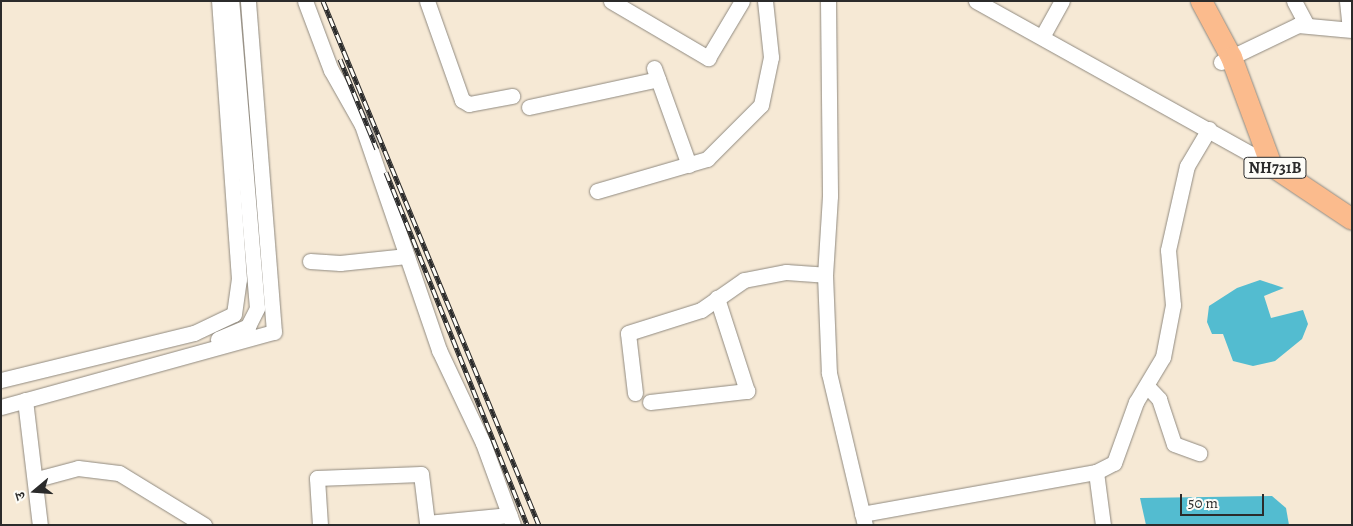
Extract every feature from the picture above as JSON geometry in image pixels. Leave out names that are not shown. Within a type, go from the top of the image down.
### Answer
[{"type":"highway","name":"NH731B","points":[[1185,1],[1226,60]]},
{"type":"highway","name":"NH731B","points":[[1201,1],[1271,165],[1352,219]]},
{"type":"street","points":[[1,380],[194,333],[234,314],[239,279],[219,1]]},
{"type":"street","points":[[1,396],[150,360],[232,334],[254,320],[257,296],[231,1]]},
{"type":"street","points":[[1,407],[274,332],[248,1]]},
{"type":"street","points":[[305,1],[331,70],[362,125],[439,350],[480,436],[512,520],[427,523],[421,474],[317,478],[320,525]]},
{"type":"street","points":[[428,1],[462,100],[469,104],[512,96]]},
{"type":"street","points":[[611,1],[708,58],[742,1]]},
{"type":"street","points":[[598,191],[707,159],[761,105],[771,57],[765,1]]},
{"type":"street","points":[[828,1],[831,138],[825,275],[832,392],[863,519],[1096,472],[1110,467],[1119,456],[1136,402],[1160,364],[1169,333],[1173,305],[1166,258],[1185,173],[1209,129]]},
{"type":"street","points":[[976,1],[1043,35],[1073,58],[1209,129],[1271,165]]},
{"type":"street","points":[[1043,35],[1062,1]]},
{"type":"street","points":[[1294,1],[1306,24]]},
{"type":"street","points":[[1226,60],[1306,24],[1351,29],[1347,1]]},
{"type":"street","points":[[529,107],[656,73],[689,165]]},
{"type":"street","points":[[310,261],[340,263],[408,256]]},
{"type":"street","points":[[634,393],[628,333],[701,310],[717,298],[759,276],[786,272],[825,275]]},
{"type":"street","points":[[650,402],[747,391],[717,298]]},
{"type":"street","points":[[1147,386],[1159,399],[1174,444],[1199,453]]},
{"type":"street","points":[[25,400],[36,479],[40,525]]},
{"type":"street","points":[[36,479],[78,468],[119,474],[204,525]]},
{"type":"street","points":[[1096,472],[1102,525]]},
{"type":"water","points":[[1260,280],[1284,288],[1264,296],[1271,318],[1303,310],[1308,324],[1302,339],[1275,361],[1253,366],[1233,361],[1223,334],[1212,334],[1207,322],[1209,306],[1237,288]]},
{"type":"water","points":[[1272,496],[1286,508],[1289,525],[1146,525],[1140,498]]},
{"type":"railway","points":[[323,1],[539,525]]},
{"type":"railway","points":[[340,59],[377,149]]},
{"type":"railway","points":[[386,172],[527,525]]}]
